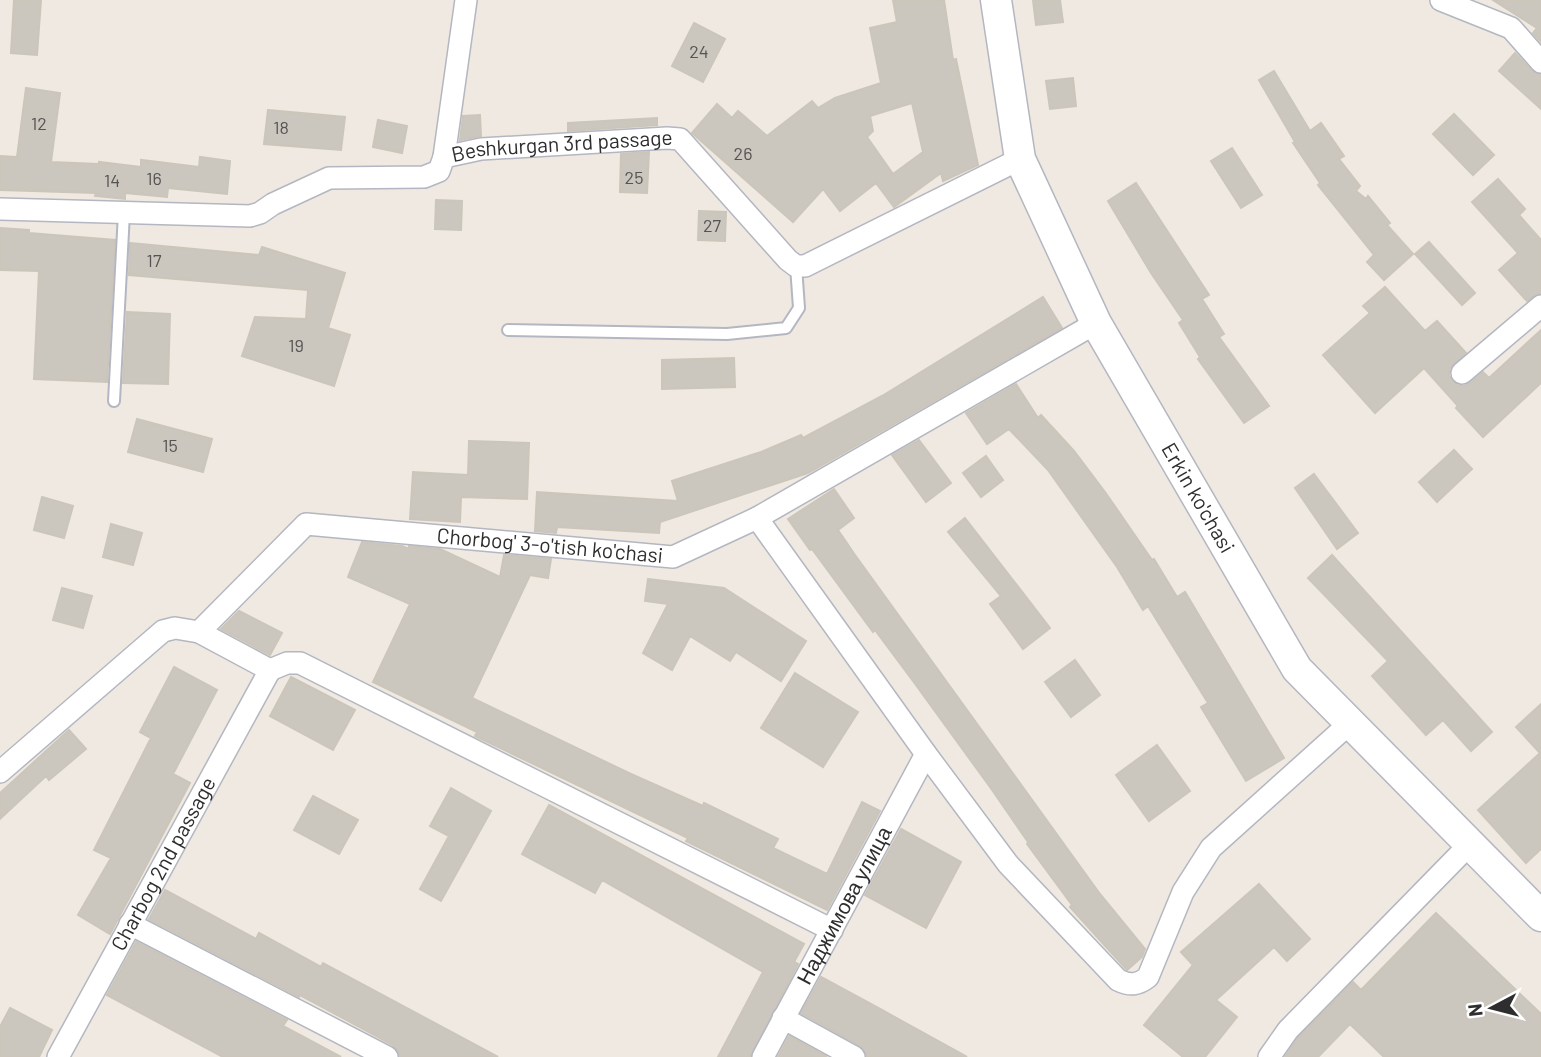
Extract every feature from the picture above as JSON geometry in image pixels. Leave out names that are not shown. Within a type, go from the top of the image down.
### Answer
[{"type":"main road","name":"Erkin ko'chasi","points":[[996,0],[1020,159],[1096,323],[1297,669],[1541,916]]},
{"type":"street","points":[[444,157],[466,0]]},
{"type":"street","points":[[1441,0],[1511,29],[1541,62]]},
{"type":"street","name":"Beshkurgan 3rd passage","points":[[0,209],[250,216],[260,214],[273,204],[329,178],[424,177],[439,171],[444,157],[481,149],[667,138],[680,139],[796,266]]},
{"type":"street","points":[[796,266],[805,266],[1020,159]]},
{"type":"street","points":[[1462,373],[1541,306]]},
{"type":"street","name":"Chorbog' 3-o'tish ko'chasi","points":[[199,632],[306,524],[673,557],[757,517],[1096,323]]},
{"type":"street","points":[[757,517],[1008,864],[1118,980],[1126,984],[1134,984],[1147,976],[1183,892],[1211,848],[1350,723]]},
{"type":"street","points":[[0,772],[163,631],[188,629],[199,632],[270,670],[287,663],[300,663],[832,930]]},
{"type":"street","name":"Charbog 2nd passage","points":[[58,1057],[270,670]]},
{"type":"street","name":"Наджимова улица","points":[[763,1057],[926,754]]},
{"type":"street","points":[[1269,1057],[1288,1030],[1470,844]]},
{"type":"street","points":[[130,924],[387,1057]]},
{"type":"street","points":[[783,1018],[854,1057]]},
{"type":"lane","points":[[114,401],[124,214]]},
{"type":"lane","points":[[508,330],[727,334],[786,328],[799,308],[796,266]]},
{"type":"building","points":[[14,0],[41,0],[37,55],[11,53]]},
{"type":"building","points":[[893,0],[944,0],[953,60],[956,59],[978,165],[943,181],[941,173],[894,207],[876,183],[840,211],[823,189],[793,222],[692,133],[717,104],[732,118],[738,111],[767,136],[812,101],[818,108],[835,98],[881,83],[870,28],[897,22]],"holes":[[[912,103],[923,152],[893,174],[867,137],[873,131],[870,116]]]},
{"type":"building","points":[[1033,0],[1060,0],[1063,22],[1036,25]]},
{"type":"building","points":[[1493,0],[1541,0],[1541,42],[1533,33],[1537,28]]},
{"type":"building","points":[[694,23],[725,39],[703,82],[672,66]]},
{"type":"building","points":[[1515,53],[1532,71],[1541,75],[1541,109],[1499,71]]},
{"type":"building","points":[[1274,71],[1310,131],[1321,123],[1344,156],[1339,159],[1360,186],[1356,191],[1366,199],[1368,196],[1390,223],[1387,225],[1413,254],[1384,280],[1367,262],[1374,255],[1318,185],[1320,183],[1293,143],[1295,142],[1259,80]]},
{"type":"building","points":[[1073,78],[1076,106],[1050,109],[1046,81]]},
{"type":"building","points":[[26,88],[60,93],[51,162],[99,162],[141,167],[141,160],[199,167],[200,157],[230,161],[227,194],[168,188],[167,197],[125,193],[125,199],[95,196],[96,193],[0,190],[0,156],[17,157]]},
{"type":"building","points":[[268,110],[345,117],[341,150],[264,144]]},
{"type":"building","points":[[1454,114],[1494,155],[1473,175],[1433,134]]},
{"type":"building","points":[[480,115],[481,136],[460,140],[463,116]]},
{"type":"building","points":[[657,118],[657,125],[568,131],[568,123]]},
{"type":"building","points":[[378,120],[407,126],[402,153],[373,147]]},
{"type":"building","points":[[1232,148],[1262,195],[1241,208],[1211,161]]},
{"type":"building","points":[[649,152],[647,193],[620,192],[621,154]]},
{"type":"building","points":[[1498,179],[1525,209],[1519,215],[1541,240],[1541,293],[1527,301],[1499,270],[1518,253],[1472,202]]},
{"type":"building","points":[[1136,183],[1209,295],[1202,299],[1224,334],[1219,337],[1269,406],[1244,423],[1198,359],[1200,357],[1179,323],[1183,320],[1108,201]]},
{"type":"building","points":[[436,200],[462,201],[461,230],[435,229]]},
{"type":"building","points":[[699,211],[726,212],[725,241],[698,240]]},
{"type":"building","points":[[0,228],[115,240],[107,382],[34,379],[39,271],[0,270]]},
{"type":"building","points":[[1429,242],[1475,293],[1462,305],[1415,254]]},
{"type":"building","points":[[130,243],[259,255],[262,247],[345,273],[328,328],[350,335],[334,386],[242,356],[255,317],[306,319],[308,290],[129,275]]},
{"type":"building","points":[[1385,287],[1425,331],[1437,321],[1466,353],[1449,369],[1449,376],[1457,385],[1470,383],[1483,372],[1489,378],[1541,330],[1541,383],[1483,437],[1424,368],[1375,413],[1323,355],[1370,313],[1363,306]]},
{"type":"building","points":[[1043,297],[1062,328],[808,473],[660,522],[659,533],[557,527],[556,533],[535,531],[537,492],[678,501],[672,481],[761,452],[801,435],[803,438],[882,396]]},
{"type":"building","points":[[127,312],[170,314],[168,384],[123,383]]},
{"type":"building","points":[[734,358],[735,387],[662,389],[662,360]]},
{"type":"building","points":[[1016,384],[1038,418],[1041,415],[1074,451],[1105,492],[1152,560],[1154,559],[1177,597],[1185,592],[1284,758],[1246,781],[1201,707],[1208,703],[1148,606],[1143,610],[1117,567],[1048,470],[1009,429],[987,444],[966,413]]},
{"type":"building","points":[[137,419],[212,439],[203,472],[128,452]]},
{"type":"building","points":[[919,440],[951,483],[926,502],[892,455]]},
{"type":"building","points":[[469,441],[529,443],[527,499],[461,497],[460,522],[410,519],[413,472],[468,475]]},
{"type":"building","points":[[1454,450],[1472,469],[1437,502],[1419,482]]},
{"type":"building","points":[[986,456],[1003,480],[981,497],[963,473]]},
{"type":"building","points":[[1314,474],[1358,533],[1337,549],[1295,488]]},
{"type":"building","points":[[834,489],[854,518],[838,530],[1100,894],[1145,949],[1142,957],[1127,970],[1070,907],[1072,905],[913,681],[788,519]]},
{"type":"building","points":[[42,497],[73,506],[64,538],[34,530]]},
{"type":"building","points":[[965,518],[1050,628],[1023,649],[990,604],[1001,596],[948,532]]},
{"type":"building","points":[[111,524],[142,533],[133,565],[103,557]]},
{"type":"building","points":[[362,542],[409,549],[409,546],[440,549],[500,577],[504,555],[551,559],[548,578],[530,575],[472,698],[631,774],[703,806],[704,803],[778,839],[773,848],[827,874],[862,802],[880,811],[827,910],[686,841],[688,838],[475,736],[477,732],[373,682],[410,604],[348,577]]},
{"type":"building","points":[[1332,555],[1492,732],[1471,751],[1443,720],[1426,735],[1372,676],[1388,661],[1308,578]]},
{"type":"building","points":[[648,579],[724,588],[806,641],[781,681],[736,652],[730,661],[690,636],[672,670],[643,653],[668,604],[645,601]]},
{"type":"building","points":[[62,588],[92,596],[83,628],[53,620]]},
{"type":"building","points":[[239,611],[282,633],[270,655],[221,629]]},
{"type":"building","points":[[1075,660],[1100,695],[1071,717],[1045,682]]},
{"type":"building","points":[[174,667],[217,690],[173,774],[190,783],[110,934],[78,915],[111,858],[94,850],[151,738],[140,732]]},
{"type":"building","points":[[795,673],[858,712],[823,767],[761,728]]},
{"type":"building","points":[[291,677],[355,710],[333,750],[270,716]]},
{"type":"building","points":[[1541,704],[1541,849],[1526,863],[1478,810],[1540,753],[1516,727]]},
{"type":"building","points":[[69,730],[86,749],[49,780],[46,776],[0,819],[0,793]]},
{"type":"building","points":[[1157,745],[1190,791],[1149,821],[1116,775]]},
{"type":"building","points":[[451,788],[491,811],[441,901],[420,889],[449,836],[430,826]]},
{"type":"building","points":[[313,796],[358,820],[339,854],[294,830]]},
{"type":"building","points":[[549,805],[804,944],[794,962],[798,964],[750,1057],[718,1057],[763,972],[602,880],[595,893],[522,854]]},
{"type":"building","points":[[901,829],[961,862],[926,928],[865,895]]},
{"type":"building","points":[[1259,884],[1310,939],[1287,961],[1274,947],[1216,1000],[1237,1017],[1205,1057],[1183,1057],[1144,1025],[1193,965],[1181,952]]},
{"type":"building","points":[[165,890],[256,939],[259,933],[321,967],[323,963],[498,1057],[400,1057],[393,1045],[149,919]]},
{"type":"building","points":[[1436,913],[1541,1014],[1541,1057],[1384,1057],[1350,1024],[1318,1057],[1285,1057],[1298,1038],[1353,982],[1361,990]]},
{"type":"building","points":[[136,942],[287,1020],[283,1026],[341,1057],[223,1057],[107,995]]},
{"type":"building","points":[[821,977],[967,1057],[867,1057],[860,1046],[801,1013]]},
{"type":"building","points":[[10,1008],[52,1030],[39,1057],[0,1057],[0,1027]]},
{"type":"building","points":[[789,1036],[827,1057],[778,1057]]}]
